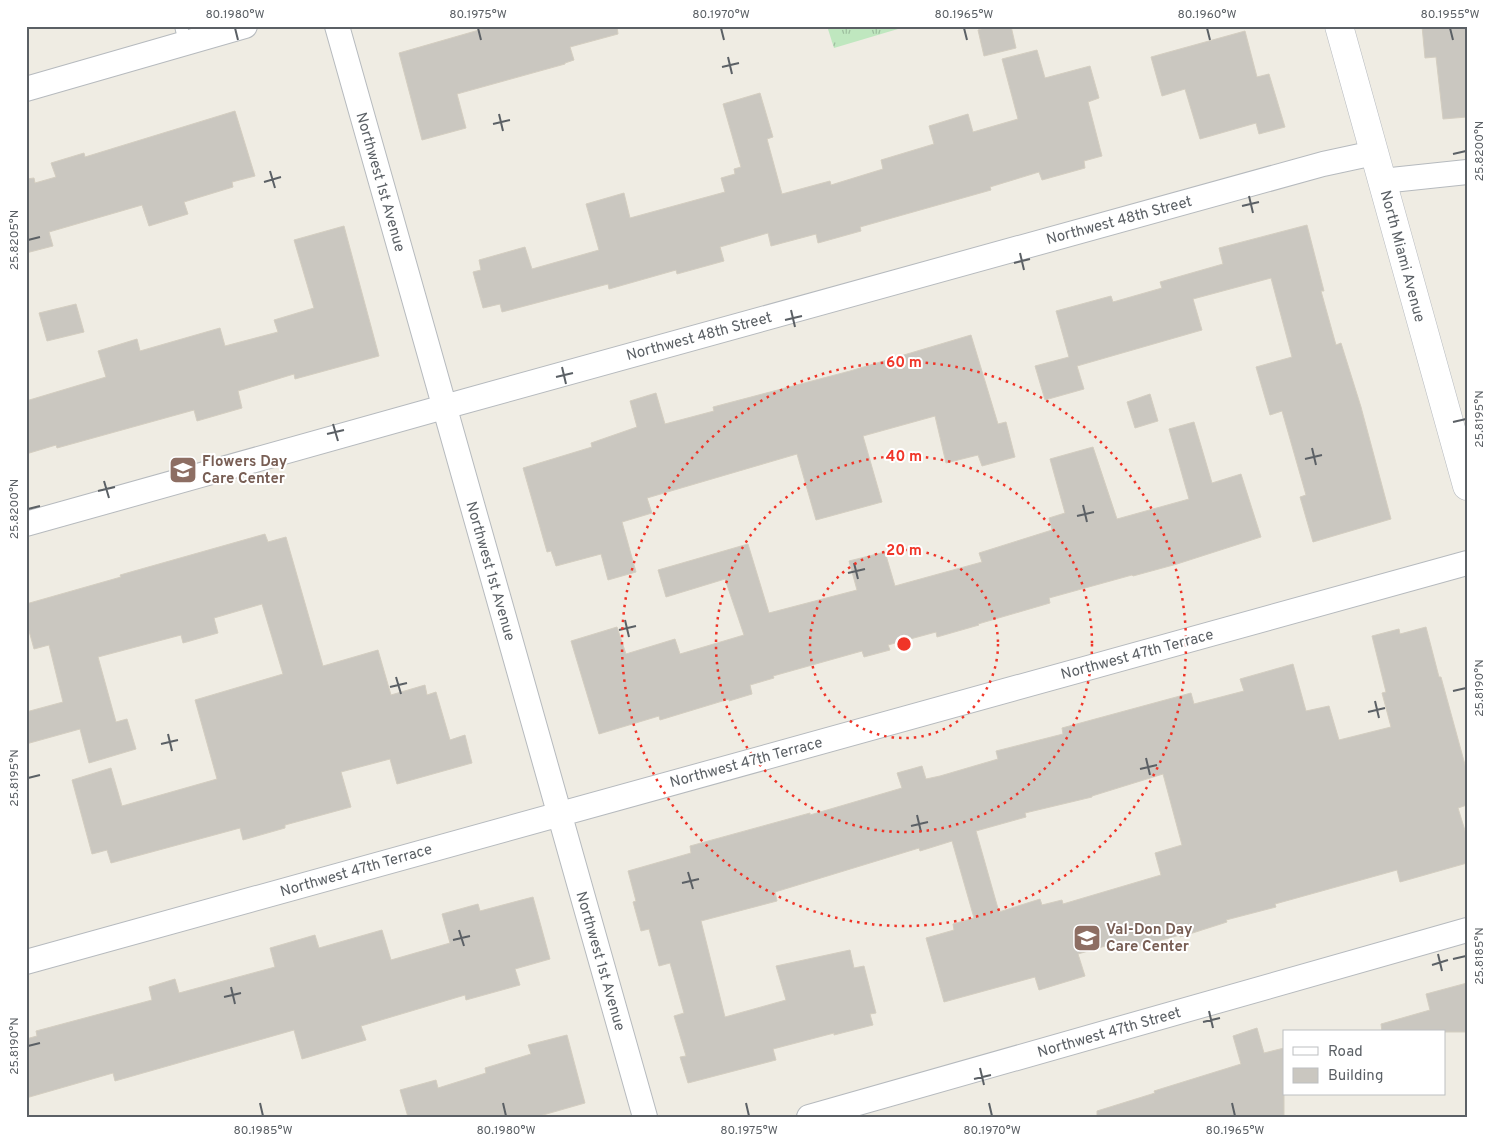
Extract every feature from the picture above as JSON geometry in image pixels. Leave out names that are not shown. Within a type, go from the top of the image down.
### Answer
[{"type":"main road","name":"North Miami Avenue","points":[[1339,26],[1467,486]]},
{"type":"street","points":[[26,89],[183,35],[245,26]]},
{"type":"street","name":"Northwest 1st Avenue","points":[[337,26],[645,1117]]},
{"type":"street","name":"Northwest 48th Street","points":[[26,524],[1323,164],[1374,154]]},
{"type":"street","points":[[1382,181],[1467,172]]},
{"type":"street","name":"Northwest 47th Terrace","points":[[26,962],[1467,563]]},
{"type":"street","name":"Northwest 47th Street","points":[[809,1117],[1467,930]]},
{"type":"green space","points":[[827,26],[908,26],[834,48]]},
{"type":"building","points":[[493,26],[617,26],[618,34],[570,47],[574,60],[565,64],[457,94],[466,128],[422,140],[399,53]]},
{"type":"building","points":[[991,26],[1011,26],[1016,48],[984,56],[978,30]]},
{"type":"building","points":[[1422,26],[1467,26],[1467,117],[1443,119],[1436,57],[1425,58]]},
{"type":"building","points":[[1245,31],[1257,77],[1269,74],[1285,127],[1259,134],[1256,123],[1200,139],[1185,89],[1162,96],[1151,57]]},
{"type":"building","points":[[1037,50],[1045,78],[1090,66],[1099,98],[1088,102],[1102,156],[1084,161],[1085,168],[1042,180],[1039,172],[990,187],[991,190],[860,227],[861,231],[818,243],[816,234],[771,246],[768,233],[720,247],[724,261],[677,274],[676,270],[609,289],[608,284],[502,312],[500,304],[483,308],[473,272],[481,270],[479,260],[525,247],[532,269],[599,250],[586,204],[624,193],[630,218],[725,192],[721,178],[735,174],[734,169],[741,167],[723,104],[760,93],[773,137],[767,139],[782,194],[830,181],[831,185],[883,169],[881,160],[934,144],[929,126],[968,114],[973,132],[1018,119],[1002,59]]},
{"type":"building","points":[[235,111],[255,176],[232,182],[233,187],[184,202],[188,214],[149,226],[142,205],[49,232],[53,246],[26,253],[26,179],[34,178],[35,183],[56,177],[51,163],[84,153],[85,157]]},
{"type":"building","points":[[1307,225],[1324,291],[1321,291],[1336,345],[1341,343],[1361,407],[1391,519],[1313,542],[1300,497],[1306,495],[1282,411],[1270,415],[1256,367],[1292,357],[1271,278],[1193,299],[1202,330],[1077,366],[1084,389],[1045,400],[1035,366],[1069,357],[1056,311],[1111,296],[1113,302],[1162,288],[1160,282],[1223,264],[1219,248]]},
{"type":"building","points":[[344,226],[379,356],[295,379],[294,374],[238,391],[242,408],[197,421],[194,410],[57,448],[56,445],[26,454],[26,401],[106,377],[98,351],[137,339],[140,351],[220,328],[225,346],[278,332],[274,320],[314,308],[294,240]]},
{"type":"building","points":[[76,304],[84,332],[47,341],[39,313]]},
{"type":"building","points":[[971,335],[998,424],[1006,422],[1015,457],[982,466],[978,455],[946,463],[935,416],[863,436],[882,502],[816,520],[797,454],[647,498],[652,513],[622,522],[636,572],[608,580],[601,554],[556,566],[551,551],[547,552],[523,468],[592,447],[591,443],[637,427],[630,401],[656,393],[665,424],[714,411],[713,407],[850,371]]},
{"type":"building","points":[[1150,394],[1158,421],[1135,428],[1127,402]]},
{"type":"building","points":[[1194,422],[1212,483],[1241,474],[1261,537],[1177,564],[1049,598],[1050,603],[937,637],[936,632],[888,645],[890,650],[864,657],[862,651],[773,676],[774,678],[750,685],[752,694],[660,720],[659,716],[599,734],[571,641],[617,627],[626,654],[675,639],[680,654],[744,635],[725,579],[666,597],[658,570],[748,544],[769,613],[857,590],[849,561],[885,552],[895,586],[982,562],[979,553],[1052,530],[1049,518],[1065,513],[1050,459],[1093,447],[1117,519],[1189,499],[1169,429]]},
{"type":"building","points":[[265,534],[268,542],[286,537],[323,666],[378,650],[391,695],[425,685],[427,695],[436,692],[450,740],[465,735],[472,763],[397,784],[390,759],[341,772],[351,807],[285,825],[285,828],[243,840],[240,828],[111,863],[107,850],[92,854],[72,780],[111,768],[122,806],[217,779],[195,700],[283,674],[262,604],[214,618],[218,633],[183,643],[181,635],[98,657],[116,722],[127,719],[136,749],[89,763],[80,729],[26,744],[26,712],[63,702],[49,645],[34,649],[26,620],[26,604]]},
{"type":"building","points":[[1426,627],[1439,677],[1441,677],[1467,772],[1467,805],[1458,808],[1467,837],[1467,863],[1400,882],[1397,870],[1275,904],[1276,907],[1226,920],[1227,922],[1180,937],[1180,935],[1129,949],[1126,940],[1078,954],[1085,976],[1039,990],[1035,977],[944,1002],[926,938],[954,930],[953,924],[974,918],[952,841],[920,851],[919,848],[775,892],[777,901],[701,921],[725,1017],[786,1000],[776,966],[850,950],[854,968],[864,966],[876,1013],[870,1014],[873,1025],[773,1049],[776,1060],[688,1083],[680,1057],[686,1056],[674,1016],[684,1013],[670,963],[659,966],[649,929],[641,931],[633,902],[636,901],[628,871],[691,853],[690,846],[810,813],[810,815],[902,788],[897,773],[922,766],[926,779],[940,776],[998,759],[996,751],[1063,734],[1062,728],[1191,693],[1194,704],[1244,691],[1240,679],[1293,664],[1306,711],[1329,706],[1339,740],[1391,727],[1382,693],[1386,692],[1372,636],[1399,629],[1400,634]],"holes":[[[1163,774],[1182,845],[1155,853],[1161,875],[1063,904],[1062,900],[1042,905],[1040,899],[999,912],[976,831],[1026,817],[1025,813],[1092,797]]]},
{"type":"building","points":[[533,897],[550,959],[515,969],[520,985],[466,1000],[465,995],[361,1026],[366,1040],[302,1059],[294,1030],[115,1081],[113,1073],[26,1098],[26,1039],[37,1036],[36,1031],[152,1000],[149,987],[175,979],[179,993],[275,967],[270,948],[315,935],[319,948],[382,930],[391,960],[450,943],[442,914],[478,904],[480,911]]},
{"type":"building","points":[[1467,983],[1467,1032],[1446,1032],[1446,1030],[1382,1030],[1381,1024],[1430,1010],[1426,994]]},
{"type":"building","points":[[1257,1028],[1264,1053],[1283,1048],[1284,1117],[1097,1117],[1097,1111],[1241,1064],[1233,1036]]},
{"type":"building","points":[[567,1035],[585,1103],[536,1117],[408,1117],[400,1090],[436,1080],[438,1088],[486,1073],[485,1068],[531,1054],[528,1045]]},
{"type":"place","name":"Flowers Day Care Center","points":[[183,470]]},
{"type":"place","name":"Val-Don Day Care Center","points":[[1087,938]]}]
